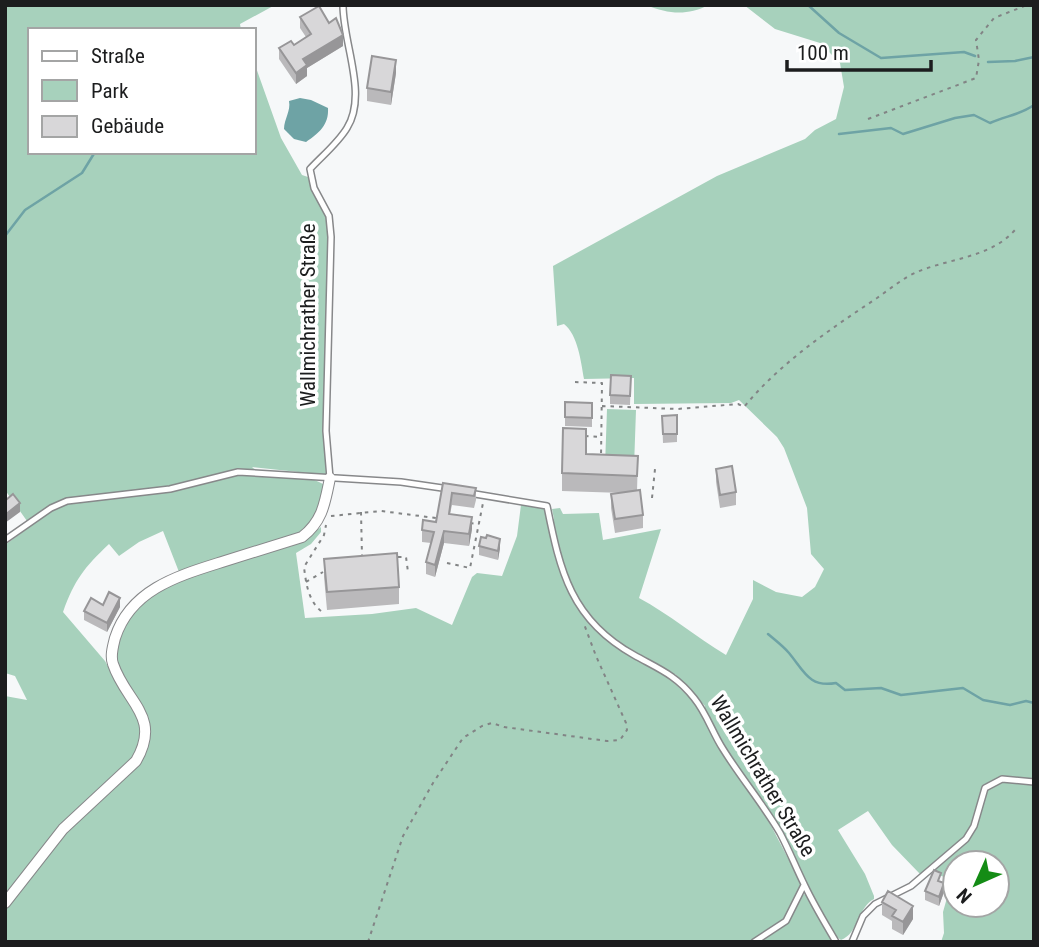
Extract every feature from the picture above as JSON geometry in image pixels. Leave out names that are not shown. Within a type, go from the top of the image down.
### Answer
[{"type":"street","name":"Wallmichrather Straße","points":[[5,903],[63,829],[136,761],[144,748],[147,731],[112,663],[118,629],[131,609],[145,595],[177,576],[302,537],[313,529],[321,518],[330,478]]},
{"type":"lane","name":"Wallmichrather Straße","points":[[330,478],[326,431],[331,237],[329,216],[314,188],[310,169],[345,131],[353,116],[357,90],[352,73],[343,5]]},
{"type":"lane","name":"Wallmichrather Straße","points":[[5,540],[51,508],[67,501],[170,489],[238,472],[401,482],[547,506],[562,570],[569,590],[582,612],[608,639],[654,664],[693,696],[709,718],[723,749],[780,834],[804,885],[836,942]]},
{"type":"lane","points":[[852,942],[863,916],[875,904],[911,886],[966,839],[974,825],[985,788],[1002,779],[1034,782]]},
{"type":"lane","name":"Wallmichrather Straße","points":[[754,942],[786,921],[804,885]]},
{"type":"path","points":[[868,119],[976,78],[979,60],[976,40],[994,18],[1027,5]]},
{"type":"path","points":[[602,406],[677,409],[738,404],[744,407],[775,374],[860,307],[915,272],[978,254],[999,244],[1015,230]]},
{"type":"path","points":[[575,382],[602,383],[601,458]]},
{"type":"path","points":[[576,435],[602,437]]},
{"type":"path","points":[[652,499],[655,468]]},
{"type":"path","points":[[447,563],[470,568],[485,495]]},
{"type":"path","points":[[321,611],[315,606],[308,591],[304,567],[324,535],[326,517],[381,511],[444,519]]},
{"type":"path","points":[[361,512],[362,558]]},
{"type":"path","points":[[467,522],[479,524]]},
{"type":"path","points":[[395,557],[406,557],[408,572]]},
{"type":"path","points":[[306,582],[326,571]]},
{"type":"path","points":[[368,942],[403,836],[416,810],[463,738],[492,723],[607,741],[620,740],[627,730],[622,710],[584,625],[582,612]]},
{"type":"green space","points":[[5,5],[275,5],[240,24],[241,28],[28,28],[28,154],[256,154],[256,68],[281,138],[302,175],[308,177],[327,217],[329,242],[324,383],[326,475],[252,467],[268,475],[306,478],[323,484],[317,515],[300,534],[179,572],[163,531],[139,542],[119,556],[109,544],[81,575],[63,612],[105,661],[140,723],[114,661],[119,636],[146,599],[169,584],[180,582],[182,578],[292,546],[304,541],[321,527],[321,532],[311,544],[296,553],[305,618],[416,608],[452,625],[472,577],[477,573],[502,576],[517,536],[521,505],[544,509],[547,517],[554,519],[552,509],[560,508],[563,514],[599,513],[603,540],[661,529],[639,598],[726,655],[753,599],[753,580],[776,592],[802,597],[815,587],[824,569],[811,554],[807,508],[784,448],[777,437],[739,400],[731,403],[634,404],[634,378],[584,379],[573,335],[564,324],[557,326],[553,266],[717,176],[805,139],[815,130],[836,119],[844,87],[840,63],[820,43],[775,29],[744,5],[1034,5],[1034,942],[941,942],[943,919],[1011,919],[1011,849],[941,849],[941,876],[928,871],[920,874],[892,845],[868,811],[838,830],[865,874],[874,896],[851,932],[841,940],[809,889],[783,834],[770,815],[767,818],[802,885],[800,896],[805,894],[810,898],[833,942],[5,942],[5,696],[27,700],[15,676],[5,673],[5,545],[47,514],[49,507],[27,521],[5,490]],"holes":[[[675,674],[705,706],[703,715],[671,680]]]},
{"type":"green space","points":[[646,5],[709,5],[693,11],[678,12]]},
{"type":"green space","points":[[607,409],[636,410],[634,467],[605,466]]},
{"type":"water","points":[[300,98],[328,108],[327,119],[322,128],[306,142],[294,139],[284,129],[289,101]]},
{"type":"building","points":[[319,6],[329,23],[336,18],[343,35],[303,59],[307,65],[296,73],[279,48],[291,41],[294,45],[311,34],[300,17]]},
{"type":"building","points":[[372,56],[396,60],[391,92],[367,88]]},
{"type":"building","points":[[611,375],[631,376],[630,396],[610,395]]},
{"type":"building","points":[[565,402],[592,403],[592,418],[565,417]]},
{"type":"building","points":[[677,415],[677,434],[663,434],[662,416]]},
{"type":"building","points":[[563,428],[586,429],[586,454],[638,456],[637,476],[562,473]]},
{"type":"building","points":[[732,466],[736,492],[720,495],[716,469]]},
{"type":"building","points":[[443,483],[476,488],[474,496],[452,493],[449,514],[472,517],[469,534],[444,531],[435,565],[426,562],[434,532],[422,530],[423,520],[436,522]]},
{"type":"building","points":[[640,490],[643,515],[615,519],[611,494]]},
{"type":"building","points":[[13,494],[20,503],[5,515],[5,499]]},
{"type":"building","points":[[487,535],[500,539],[498,551],[479,546],[481,537],[486,538]]},
{"type":"building","points":[[397,553],[399,587],[327,592],[324,559]]},
{"type":"building","points":[[109,592],[120,598],[107,623],[84,611],[91,598],[103,605]]},
{"type":"building","points":[[934,870],[941,873],[938,881],[941,882],[939,897],[925,891]]},
{"type":"building","points":[[888,891],[913,906],[903,922],[892,916],[896,910],[882,902]]},
{"type":"waterway","points":[[808,5],[839,33],[881,58],[964,52],[975,56]]},
{"type":"waterway","points":[[988,62],[1034,57]]},
{"type":"waterway","points":[[839,134],[891,128],[903,134],[974,115],[990,123],[1034,105]]},
{"type":"waterway","points":[[5,236],[25,210],[82,173],[94,154]]},
{"type":"waterway","points":[[768,634],[787,650],[808,677],[819,683],[836,683],[845,690],[881,688],[901,695],[963,688],[983,700],[1010,705],[1026,701],[1034,703]]}]
